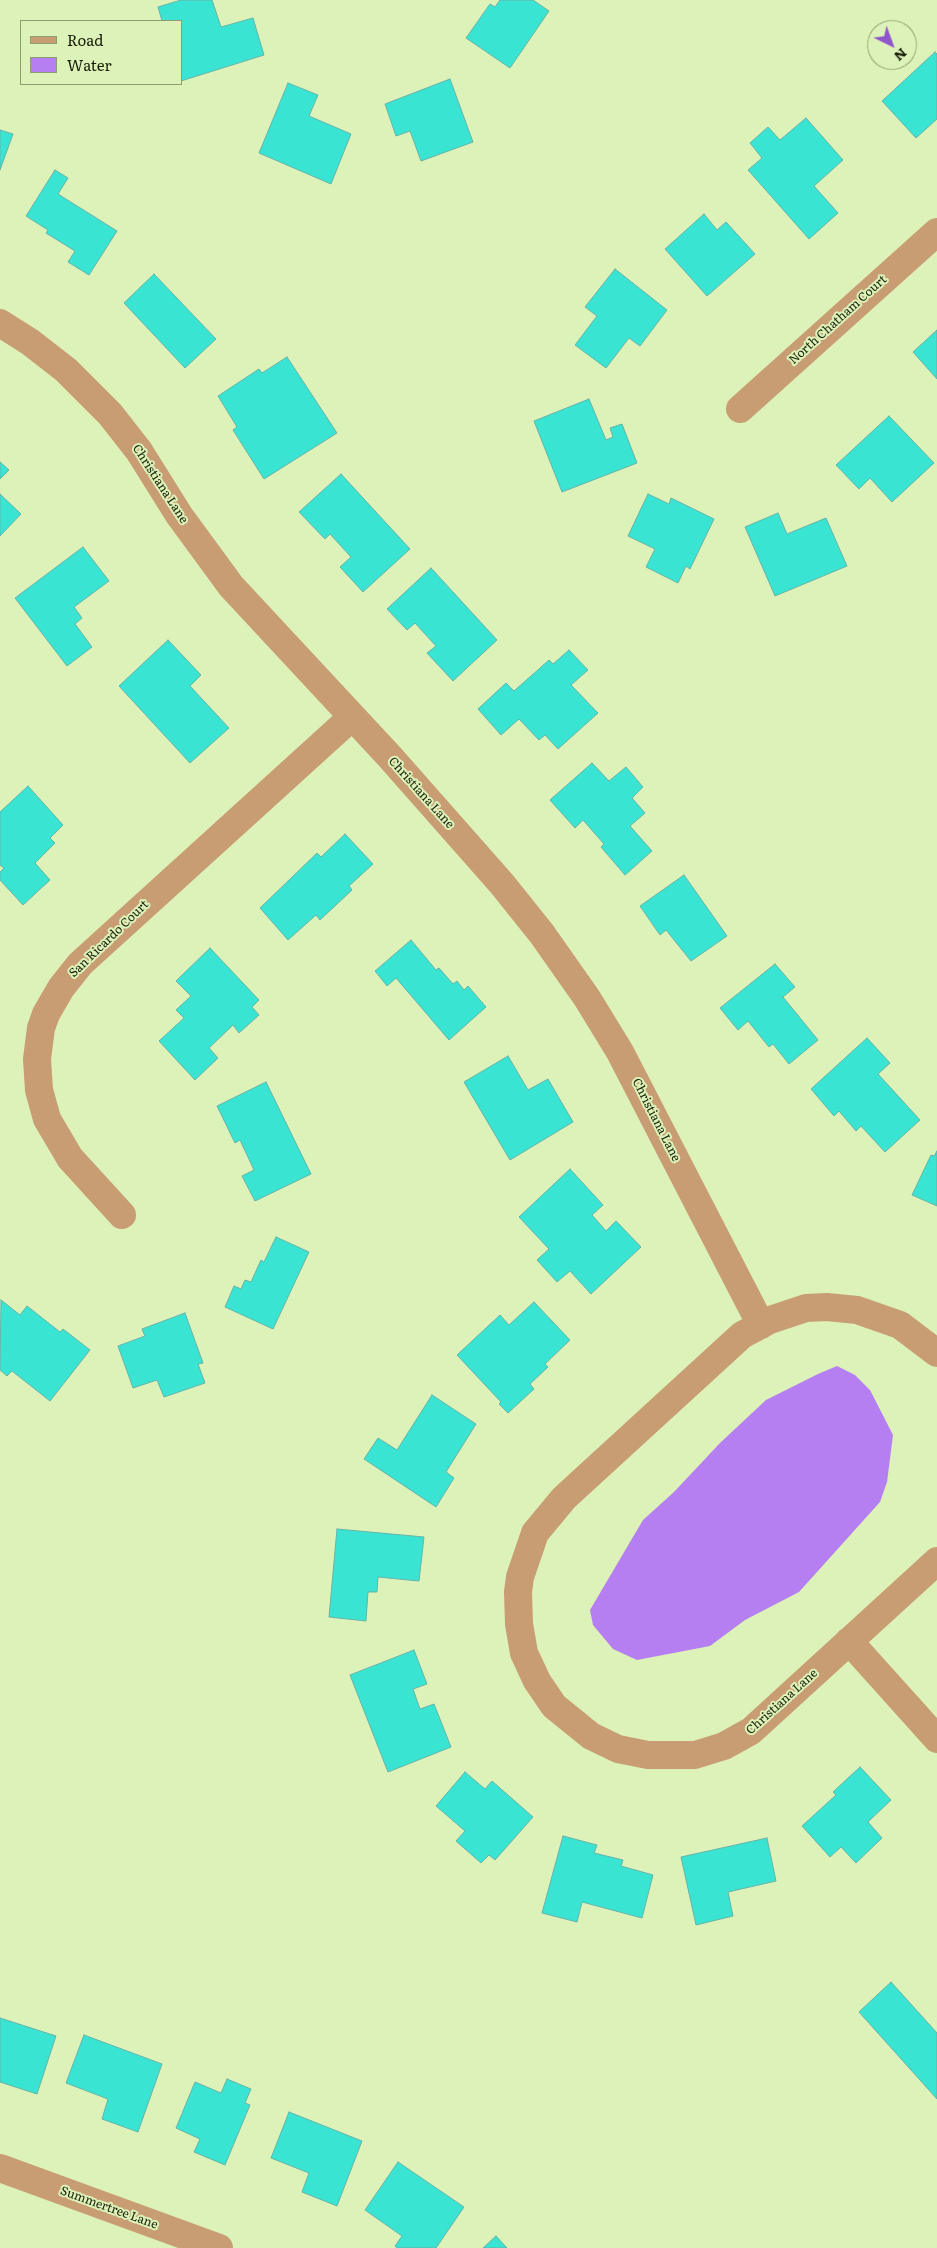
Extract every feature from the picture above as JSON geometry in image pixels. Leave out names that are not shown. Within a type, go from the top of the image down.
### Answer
[{"type":"street","name":"North Chatham Court","points":[[740,409],[937,232]]},
{"type":"street","name":"Christiana Lane","points":[[0,322],[66,370],[110,414],[139,451],[203,550],[231,586],[502,884],[542,934],[587,998],[635,1078],[761,1325]]},
{"type":"street","name":"San Ricardo Court","points":[[122,1215],[70,1158],[47,1119],[39,1090],[36,1059],[41,1028],[46,1014],[61,988],[80,964],[352,717]]},
{"type":"street","name":"Christiana Lane","points":[[937,1353],[900,1325],[857,1310],[827,1307],[806,1308],[785,1314],[742,1335],[564,1498],[535,1533],[520,1577],[518,1592],[519,1624],[524,1653],[537,1681],[554,1706],[591,1736],[618,1749],[648,1755],[695,1755],[724,1746],[751,1731],[937,1561]]},
{"type":"street","points":[[849,1641],[937,1740]]},
{"type":"street","name":"Summertree Lane","points":[[0,2168],[219,2248]]},
{"type":"water","points":[[837,1366],[855,1375],[870,1390],[893,1435],[887,1482],[880,1502],[799,1592],[745,1620],[710,1646],[637,1660],[613,1649],[593,1625],[590,1610],[643,1520],[674,1492],[720,1443],[766,1400]]},
{"type":"building","points":[[181,0],[212,0],[221,27],[253,18],[264,55],[182,81],[182,20],[162,20],[158,7]]},
{"type":"building","points":[[500,0],[533,0],[549,11],[510,68],[466,38],[490,4],[495,7]]},
{"type":"building","points":[[935,52],[937,54],[937,119],[916,138],[882,101]]},
{"type":"building","points":[[450,79],[473,142],[421,161],[410,131],[396,136],[385,104]]},
{"type":"building","points":[[288,83],[318,95],[309,116],[351,134],[331,184],[259,153]]},
{"type":"building","points":[[806,118],[843,160],[814,186],[838,213],[809,239],[748,170],[762,158],[750,143],[768,127],[780,140]]},
{"type":"building","points":[[0,130],[13,134],[0,170]]},
{"type":"building","points":[[55,170],[68,178],[58,194],[117,231],[89,275],[68,262],[75,251],[46,233],[48,230],[26,216]]},
{"type":"building","points":[[704,214],[717,230],[726,222],[755,254],[707,296],[665,249]]},
{"type":"building","points":[[615,269],[667,310],[640,346],[629,338],[606,368],[575,345],[597,316],[585,307]]},
{"type":"building","points":[[154,274],[216,339],[185,368],[124,303]]},
{"type":"building","points":[[937,330],[937,379],[913,352]]},
{"type":"building","points":[[287,357],[337,433],[264,479],[233,430],[237,427],[218,396],[259,369],[262,373]]},
{"type":"building","points":[[589,399],[606,440],[613,437],[610,428],[622,424],[637,463],[562,492],[534,421]]},
{"type":"building","points":[[889,416],[934,463],[892,502],[870,478],[859,489],[836,465]]},
{"type":"building","points":[[0,462],[9,470],[0,479]]},
{"type":"building","points":[[341,474],[410,549],[363,592],[340,567],[351,557],[330,534],[325,539],[299,512]]},
{"type":"building","points":[[0,494],[21,514],[0,536]]},
{"type":"building","points":[[648,494],[669,504],[671,498],[714,519],[690,569],[686,566],[678,583],[646,567],[655,549],[628,536]]},
{"type":"building","points":[[778,513],[787,534],[826,518],[847,566],[775,596],[745,527]]},
{"type":"building","points":[[83,547],[109,581],[74,607],[82,618],[75,624],[92,647],[67,666],[15,598]]},
{"type":"building","points":[[431,568],[497,640],[453,681],[427,653],[436,646],[415,623],[407,630],[387,609]]},
{"type":"building","points":[[168,640],[201,675],[190,686],[229,728],[190,763],[119,686]]},
{"type":"building","points":[[569,650],[588,670],[571,685],[598,713],[558,749],[545,735],[539,740],[519,719],[501,735],[478,709],[506,683],[514,691],[549,660],[553,664]]},
{"type":"building","points":[[592,763],[609,781],[626,767],[643,787],[632,798],[645,813],[630,826],[652,851],[625,875],[601,847],[604,844],[583,820],[575,828],[550,800]]},
{"type":"building","points":[[28,786],[63,825],[50,838],[55,843],[35,863],[50,880],[23,905],[0,880],[0,872],[4,868],[0,865],[0,812]]},
{"type":"building","points":[[345,834],[373,864],[349,886],[352,890],[320,920],[316,915],[288,940],[260,908],[317,853],[321,857]]},
{"type":"building","points":[[684,875],[727,936],[691,961],[666,930],[660,935],[640,906]]},
{"type":"building","points":[[411,940],[436,970],[439,968],[453,984],[457,981],[464,990],[468,986],[486,1007],[449,1040],[396,978],[387,986],[375,971]]},
{"type":"building","points":[[210,948],[259,1000],[252,1007],[259,1015],[239,1033],[233,1025],[209,1048],[218,1058],[195,1080],[159,1041],[184,1018],[176,1010],[191,996],[176,981]]},
{"type":"building","points":[[775,964],[795,987],[783,997],[818,1040],[789,1064],[773,1044],[769,1047],[748,1021],[738,1030],[720,1008]]},
{"type":"building","points":[[867,1038],[890,1063],[878,1074],[920,1120],[885,1152],[861,1126],[856,1131],[839,1111],[834,1116],[811,1089]]},
{"type":"building","points":[[508,1056],[528,1090],[548,1079],[573,1122],[510,1160],[464,1082]]},
{"type":"building","points":[[266,1082],[311,1174],[255,1201],[242,1176],[254,1170],[240,1140],[235,1143],[217,1106]]},
{"type":"building","points":[[937,1151],[937,1206],[912,1195],[931,1155],[934,1156]]},
{"type":"building","points":[[570,1169],[603,1205],[592,1215],[606,1231],[616,1221],[641,1247],[591,1294],[570,1271],[557,1282],[537,1260],[549,1249],[519,1217]]},
{"type":"building","points":[[276,1237],[309,1252],[273,1329],[225,1307],[234,1286],[241,1289],[245,1280],[251,1282],[261,1260],[264,1262]]},
{"type":"building","points":[[1,1300],[20,1315],[27,1306],[60,1332],[63,1329],[90,1350],[50,1401],[12,1371],[7,1376],[0,1370]]},
{"type":"building","points":[[534,1302],[570,1340],[545,1364],[548,1367],[530,1384],[534,1389],[508,1413],[499,1404],[501,1402],[457,1355],[500,1315],[509,1325]]},
{"type":"building","points":[[185,1313],[203,1363],[198,1364],[205,1383],[164,1397],[157,1380],[133,1388],[118,1346],[145,1336],[142,1329]]},
{"type":"building","points":[[432,1395],[476,1424],[446,1472],[454,1478],[436,1507],[364,1459],[378,1438],[397,1450]]},
{"type":"building","points":[[337,1529],[424,1537],[419,1581],[378,1577],[377,1592],[368,1592],[366,1621],[329,1617]]},
{"type":"building","points":[[414,1650],[427,1684],[413,1689],[420,1709],[434,1704],[451,1747],[388,1772],[350,1675]]},
{"type":"building","points":[[860,1767],[891,1800],[868,1822],[882,1838],[856,1863],[841,1847],[830,1857],[802,1826],[836,1795],[833,1792]]},
{"type":"building","points":[[465,1772],[485,1789],[492,1781],[533,1817],[495,1860],[489,1855],[481,1863],[456,1841],[465,1831],[436,1806]]},
{"type":"building","points":[[563,1836],[597,1845],[594,1853],[623,1860],[621,1866],[653,1875],[642,1918],[582,1902],[577,1922],[542,1913]]},
{"type":"building","points":[[767,1838],[776,1881],[728,1892],[733,1916],[696,1925],[681,1857]]},
{"type":"building","points":[[891,1982],[937,2033],[937,2099],[859,2012]]},
{"type":"building","points":[[0,2018],[56,2036],[37,2094],[0,2082]]},
{"type":"building","points":[[84,2035],[162,2064],[138,2132],[102,2119],[108,2099],[66,2083]]},
{"type":"building","points":[[227,2079],[251,2089],[245,2103],[250,2105],[225,2165],[194,2152],[200,2139],[176,2128],[195,2082],[221,2093]]},
{"type":"building","points":[[289,2112],[362,2141],[337,2206],[302,2192],[309,2173],[271,2158]]},
{"type":"building","points":[[398,2162],[464,2207],[436,2248],[397,2248],[395,2246],[402,2236],[365,2210]]},
{"type":"building","points":[[496,2236],[507,2248],[483,2248]]}]
